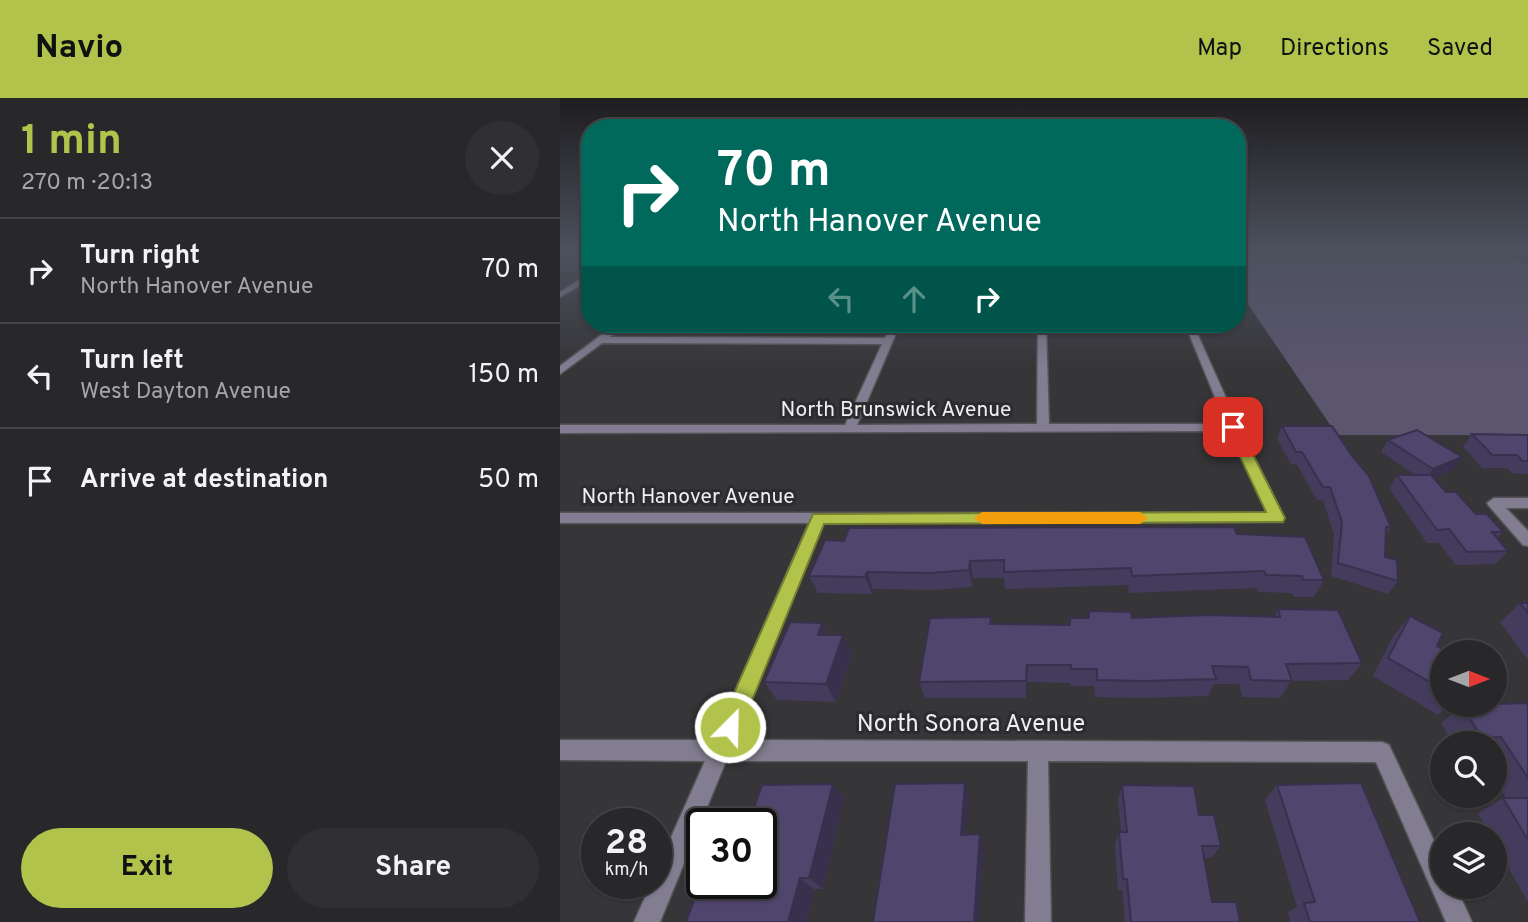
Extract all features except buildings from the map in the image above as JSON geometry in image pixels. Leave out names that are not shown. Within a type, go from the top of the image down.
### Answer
[{"type":"street","points":[[560,371],[609,333]]},
{"type":"street","points":[[849,429],[892,333]]},
{"type":"street","points":[[1042,333],[1043,429]]},
{"type":"street","points":[[1193,333],[1233,427]]},
{"type":"street","points":[[600,340],[888,341]]},
{"type":"street","name":"North Brunswick Avenue","points":[[560,429],[1233,427]]},
{"type":"street","name":"North Hanover Avenue","points":[[560,518],[1277,518],[1233,427]]},
{"type":"street","points":[[1528,503],[1494,503],[1528,541]]},
{"type":"street","points":[[647,922],[818,518]]},
{"type":"street","name":"North Sonora Avenue","points":[[560,750],[1382,752],[1430,857]]},
{"type":"street","points":[[1038,752],[1038,922]]},
{"type":"street","points":[[1449,899],[1459,922]]},
{"type":"shaded area","points":[[1246,289],[1528,289],[1528,435],[1337,435],[1246,301]]},
{"type":"slow traffic","points":[[982,518],[1140,518]]},
{"type":"route","points":[[730,727],[818,518],[1277,518],[1233,427]]}]
